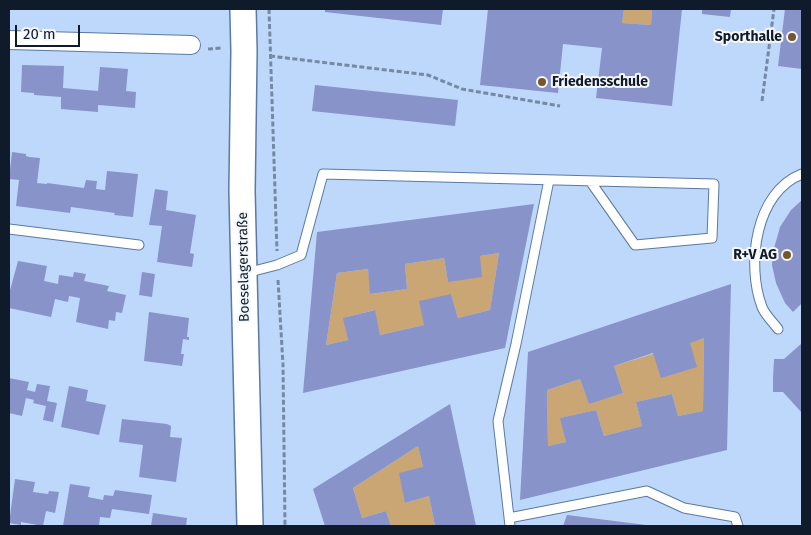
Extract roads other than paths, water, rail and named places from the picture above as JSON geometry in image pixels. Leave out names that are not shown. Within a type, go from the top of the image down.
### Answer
[{"type":"street","name":"Boeselagerstraße","points":[[243,9],[242,191],[250,526]]},
{"type":"street","points":[[9,40],[191,45]]},
{"type":"lane","points":[[244,273],[277,265],[301,255],[323,174],[714,184],[712,238],[635,245],[590,181]]},
{"type":"lane","points":[[778,329],[762,308],[754,265],[756,242],[763,216],[770,201],[779,188],[802,174]]},
{"type":"lane","points":[[549,180],[516,344],[498,421],[510,522],[647,491],[684,508],[734,517],[738,526]]},
{"type":"lane","points":[[9,229],[139,245]]},
{"type":"place","name":"Sporthalle","points":[[792,37]]},
{"type":"place","name":"Friedensschule","points":[[542,82]]},
{"type":"place","name":"R+V AG","points":[[787,255]]}]
